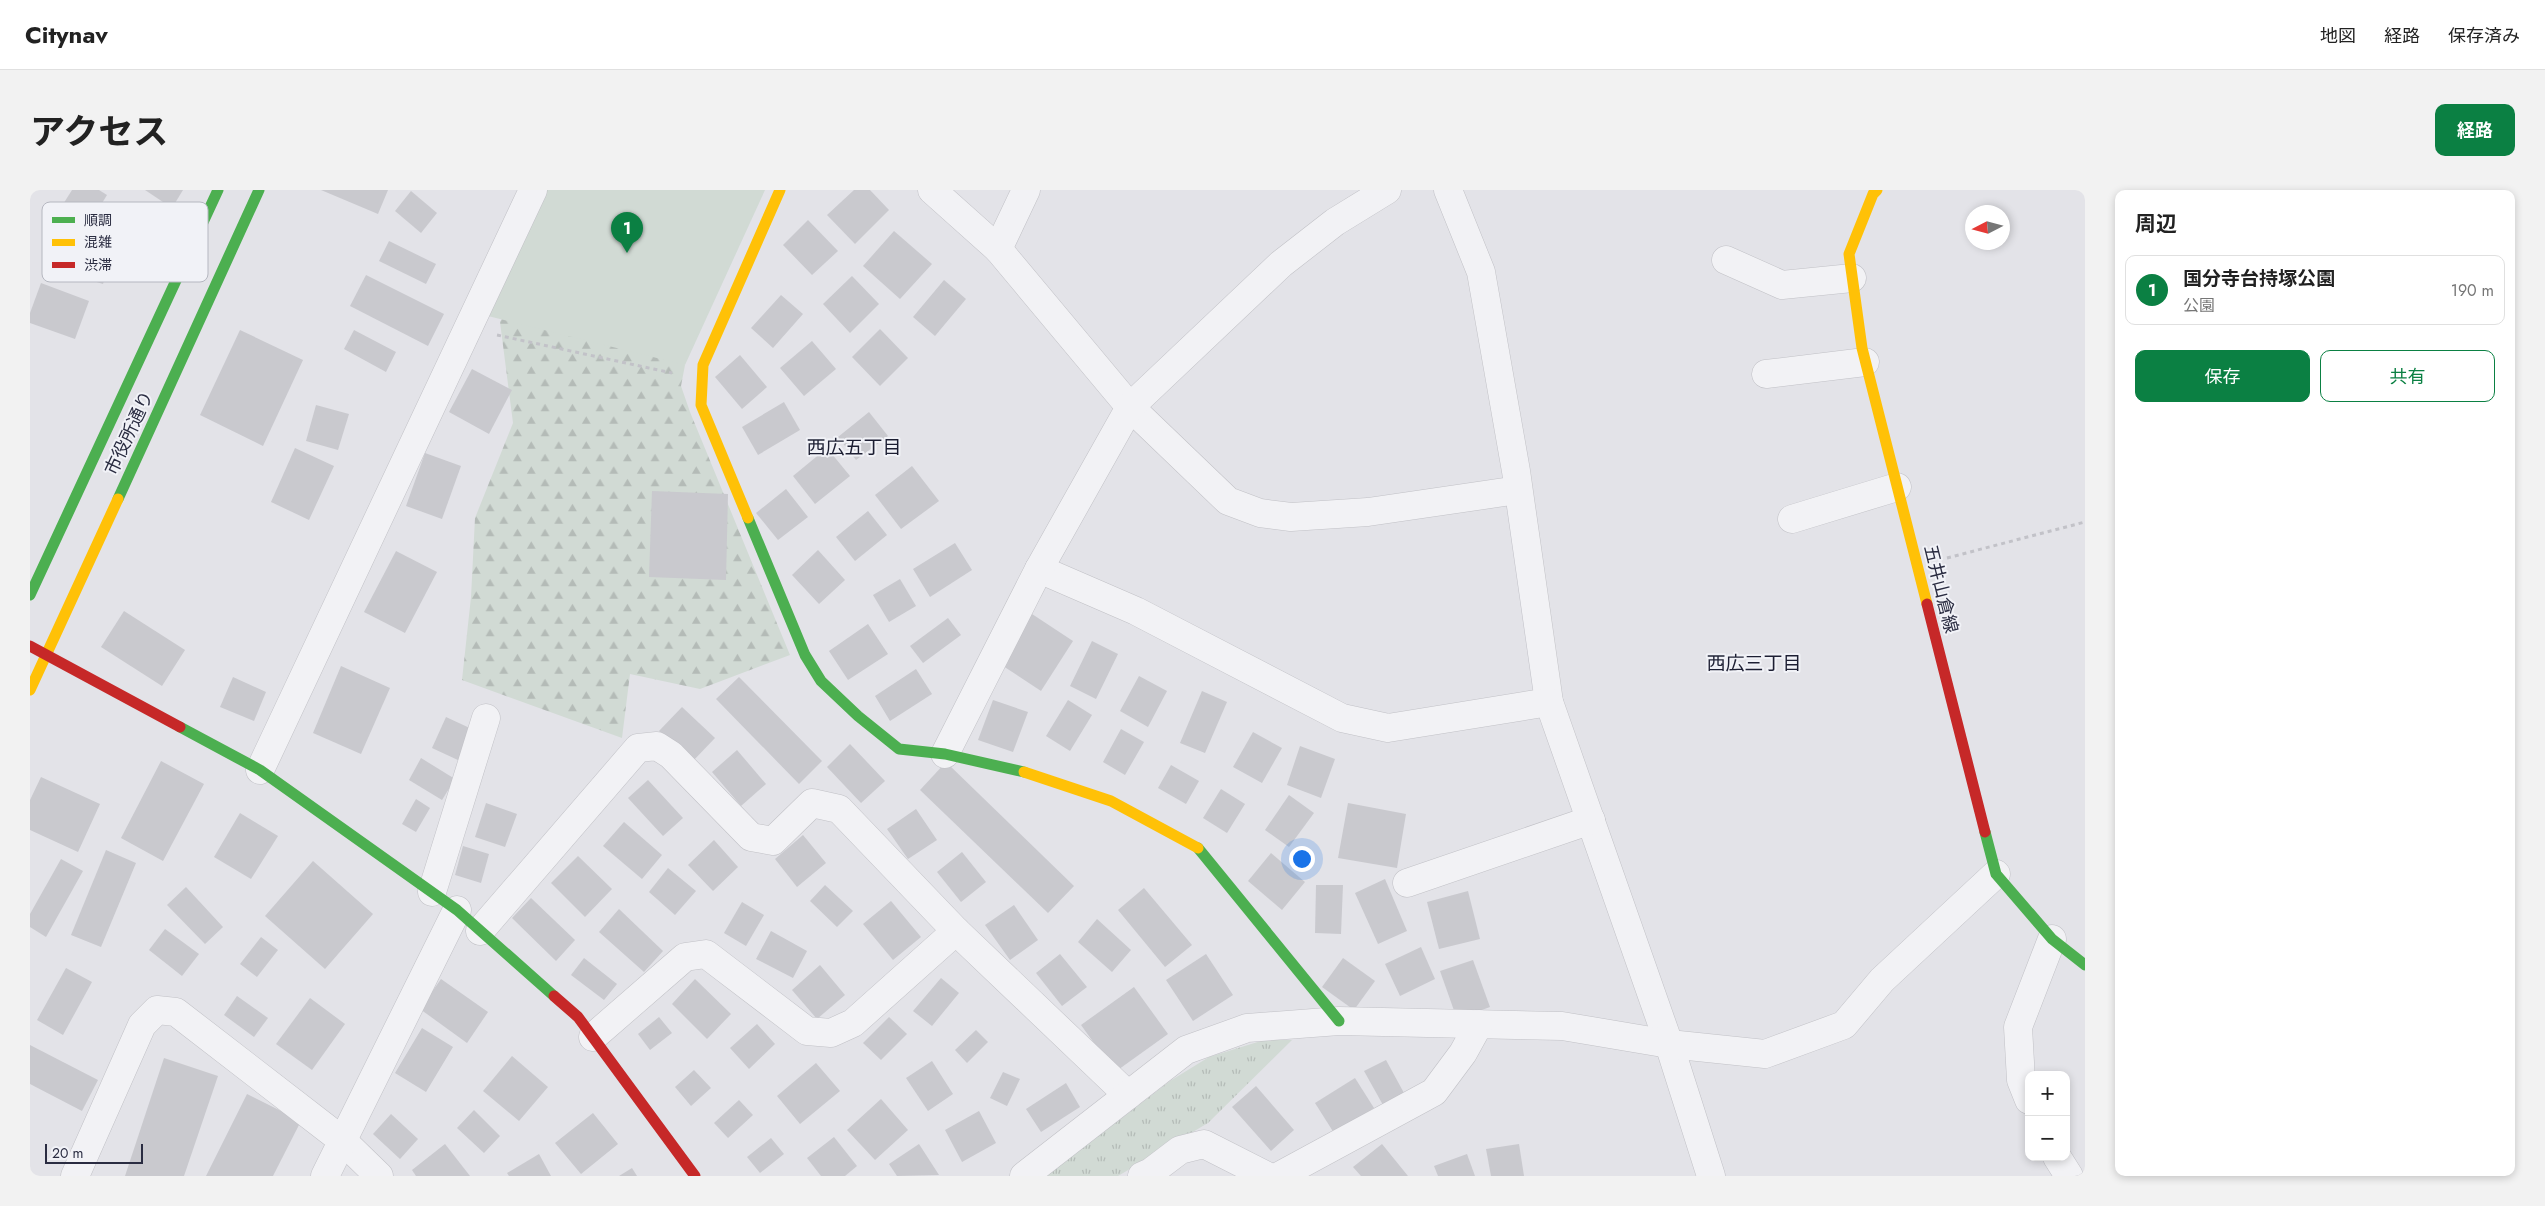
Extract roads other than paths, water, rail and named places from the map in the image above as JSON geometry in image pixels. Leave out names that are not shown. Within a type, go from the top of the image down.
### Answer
[{"type":"street","name":"市役所通り","points":[[208,212],[218,190]]},
{"type":"street","name":"市役所通り","points":[[30,690],[259,190]]},
{"type":"street","points":[[780,190],[703,365],[701,405],[805,655],[821,682],[858,716],[899,749],[944,754],[1026,772],[1111,801],[1195,845],[1339,1021]]},
{"type":"street","points":[[932,190],[998,249],[1130,407],[1228,502],[1260,513],[1291,517],[1368,512],[1518,490]]},
{"type":"street","points":[[998,249],[1026,190]]},
{"type":"street","points":[[944,754],[1039,569],[1130,407],[1281,264],[1335,222],[1388,190]]},
{"type":"street","points":[[1448,190],[1482,272],[1518,490],[1548,702],[1669,1044],[1710,1176]]},
{"type":"street","name":"五井山倉線","points":[[1870,191],[1849,254],[1865,362],[1996,874],[2052,939],[2085,965]]},
{"type":"street","points":[[260,770],[467,328],[523,193]]},
{"type":"street","points":[[1726,260],[1782,285],[1852,278]]},
{"type":"street","name":"市役所通り","points":[[30,595],[175,282]]},
{"type":"street","points":[[1766,374],[1865,362]]},
{"type":"street","points":[[1792,519],[1897,487]]},
{"type":"street","points":[[1039,569],[1136,611],[1342,718],[1388,728],[1548,702]]},
{"type":"street","points":[[30,646],[260,770],[457,910],[578,1017],[695,1176]]},
{"type":"street","points":[[432,892],[486,718]]},
{"type":"street","points":[[480,931],[638,748],[657,746],[671,755],[750,837],[773,841],[812,803],[839,809],[956,931],[1128,1095]]},
{"type":"street","points":[[1407,883],[1591,820]]},
{"type":"street","points":[[1024,1176],[1186,1050],[1247,1028],[1339,1021],[1562,1026],[1669,1044],[1765,1054],[1844,1025],[1882,980],[1996,874]]},
{"type":"street","points":[[325,1176],[457,910]]},
{"type":"street","points":[[593,1037],[685,957],[706,954],[808,1031],[831,1033],[854,1023],[956,931]]},
{"type":"street","points":[[2025,1090],[2021,1080],[2018,1027],[2052,939]]},
{"type":"street","points":[[75,1176],[142,1025],[157,1010],[176,1012],[343,1141],[379,1176]]},
{"type":"street","points":[[1279,1176],[1434,1092],[1463,1053],[1479,1024]]},
{"type":"street","points":[[1142,1176],[1151,1172],[1180,1150],[1204,1144],[1267,1176]]},
{"type":"street","points":[[2060,1161],[2069,1176]]},
{"type":"place","name":"国分寺台持塚公園","points":[[627,253]]},
{"type":"district","name":"西広五丁目","points":[[854,447]]},
{"type":"district","name":"西広三丁目","points":[[1754,663]]}]
